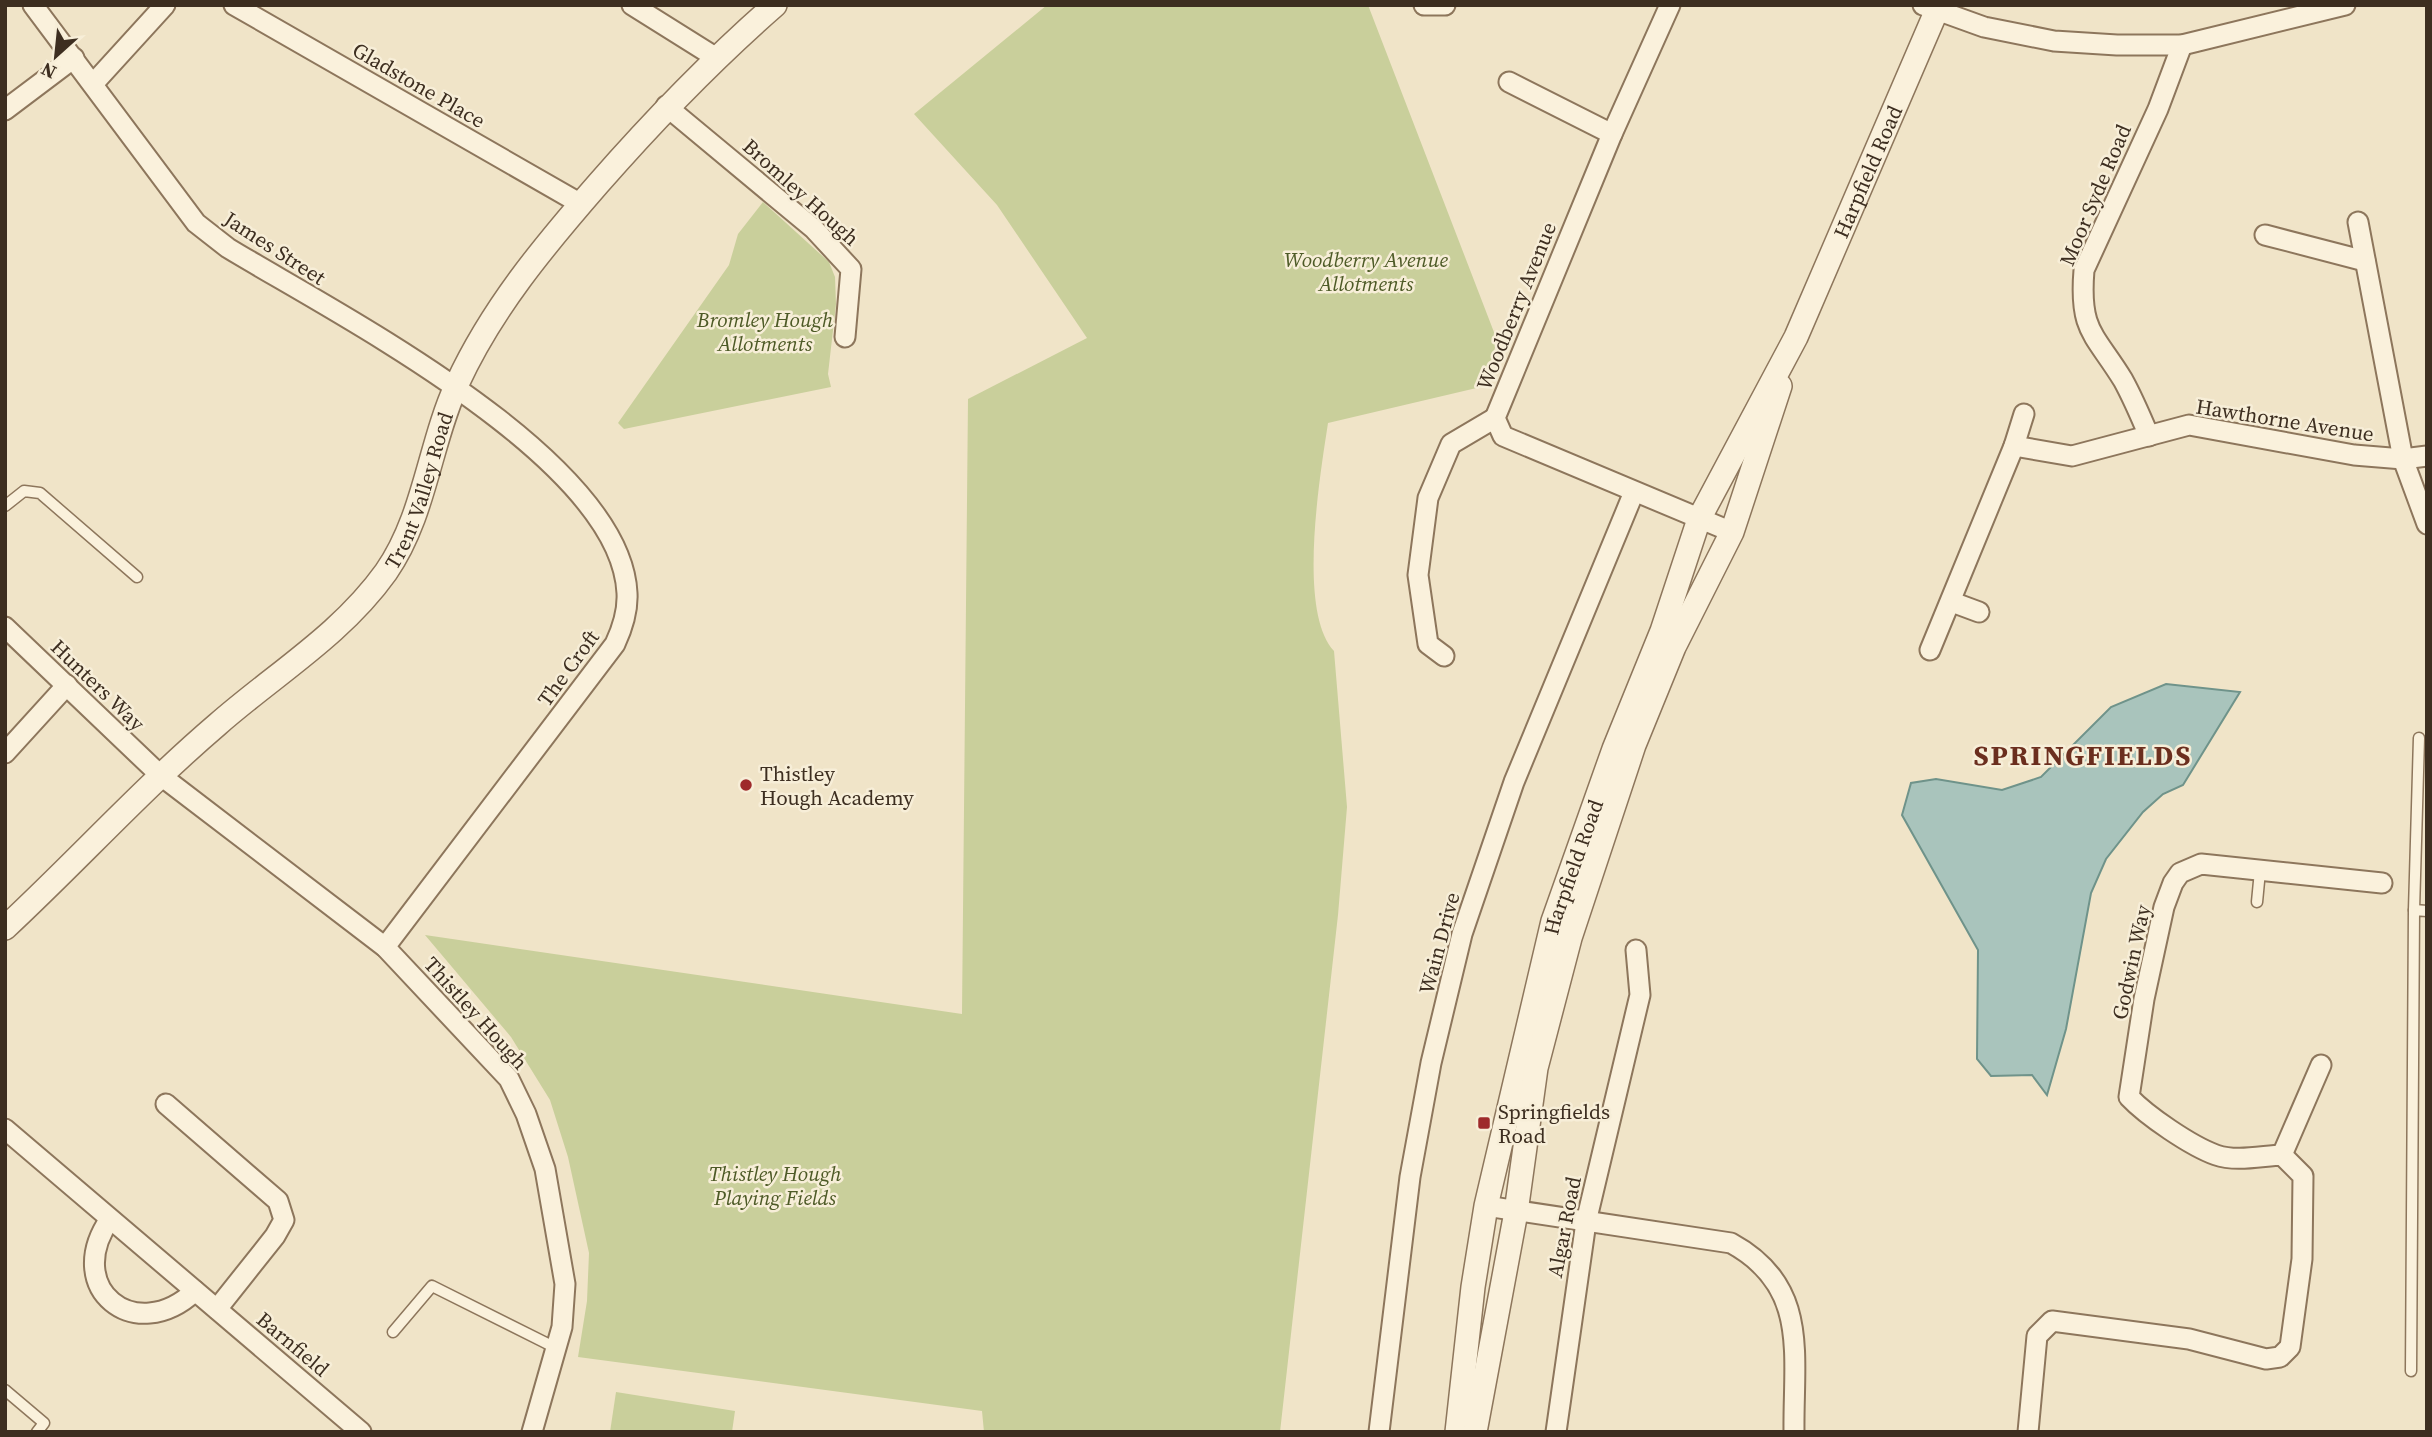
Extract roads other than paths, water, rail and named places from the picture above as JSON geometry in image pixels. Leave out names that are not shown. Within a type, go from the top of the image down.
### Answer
[{"type":"street","name":"James Street","points":[[33,5],[196,223],[228,248],[456,387]]},
{"type":"street","points":[[93,84],[166,5]]},
{"type":"street","name":"Gladstone Place","points":[[234,5],[580,204]]},
{"type":"street","points":[[632,5],[715,57]]},
{"type":"street","name":"Trent Valley Road","points":[[5,928],[160,775],[221,721],[303,657],[343,622],[371,592],[387,571],[411,526],[456,387],[492,315],[580,204],[666,106],[715,57],[775,5]]},
{"type":"street","points":[[1424,5],[1445,5]]},
{"type":"street","name":"Woodberry Avenue","points":[[1670,5],[1612,134],[1495,418],[1503,436],[1732,532]]},
{"type":"street","points":[[1933,7],[1984,27],[2054,41],[2182,45],[2345,5]]},
{"type":"street","name":"Harpfield Road","points":[[1475,1432],[1516,1212],[1536,1068],[1570,938],[1634,746],[1674,647],[1732,532],[1753,477],[1796,337],[1933,7]]},
{"type":"street","name":"Moor Syde Road","points":[[2149,436],[2123,381],[2088,330],[2081,299],[2084,270],[2158,109],[2182,45]]},
{"type":"street","points":[[5,110],[74,58]]},
{"type":"street","points":[[1509,82],[1612,134]]},
{"type":"street","name":"Bromley Hough","points":[[666,106],[814,229],[851,269],[845,337]]},
{"type":"street","points":[[2358,222],[2403,459],[2427,524]]},
{"type":"street","points":[[2265,235],[2365,261]]},
{"type":"street","name":"Harpfield Road","points":[[1457,1432],[1486,1206],[1553,920],[1614,749],[1662,631],[1699,519],[1796,337]]},
{"type":"street","name":"The Croft","points":[[385,947],[615,644],[622,628],[627,594],[618,556],[595,516],[569,482],[526,439],[456,387]]},
{"type":"street","points":[[1930,650],[1952,602],[2014,446],[2024,414]]},
{"type":"street","points":[[1444,656],[1428,644],[1418,575],[1429,498],[1451,444],[1495,418]]},
{"type":"street","name":"Hawthorne Avenue","points":[[2014,446],[2072,456],[2189,425],[2354,455],[2403,459],[2427,456]]},
{"type":"street","name":"Wain Drive","points":[[1379,1432],[1410,1177],[1431,1063],[1462,934],[1514,782],[1634,492]]},
{"type":"street","points":[[1952,602],[1979,612]]},
{"type":"street","name":"Hunters Way","points":[[5,628],[160,775]]},
{"type":"street","points":[[5,753],[67,685]]},
{"type":"street","name":"Thistley Hough","points":[[160,775],[385,947],[509,1079],[526,1114],[545,1169],[565,1284],[557,1348],[532,1432]]},
{"type":"street","name":"Godwin Way","points":[[2282,1155],[2236,1158],[2216,1155],[2140,1109],[2129,1097],[2144,999],[2173,883],[2189,867],[2201,864],[2382,883]]},
{"type":"street","name":"Algar Road","points":[[1556,1432],[1586,1222],[1640,995],[1636,950]]},
{"type":"street","points":[[2028,1432],[2037,1336],[2052,1321],[2189,1339],[2266,1359],[2280,1357],[2290,1347],[2302,1259],[2303,1176],[2282,1155],[2321,1065]]},
{"type":"street","points":[[166,1104],[278,1201],[284,1220],[275,1236],[217,1309]]},
{"type":"street","name":"Barnfield","points":[[5,1129],[361,1432]]},
{"type":"street","points":[[1486,1206],[1731,1243],[1768,1269],[1780,1286],[1793,1329],[1794,1432]]},
{"type":"street","points":[[110,1219],[99,1234],[93,1259],[98,1284],[106,1297],[134,1314],[152,1314],[170,1311],[195,1291]]},
{"type":"lane","points":[[5,506],[23,491],[40,493],[137,577]]},
{"type":"lane","points":[[2411,1371],[2414,910],[2419,738]]},
{"type":"lane","points":[[2257,902],[2260,871]]},
{"type":"lane","points":[[2414,910],[2427,911]]},
{"type":"lane","points":[[393,1332],[432,1286],[557,1348]]},
{"type":"lane","points":[[5,1390],[44,1423],[37,1432]]},
{"type":"water","points":[[2166,684],[2240,692],[2183,785],[2163,794],[2143,812],[2106,859],[2091,893],[2066,1029],[2047,1095],[2032,1075],[1991,1076],[1977,1059],[1978,950],[1902,815],[1911,783],[1936,779],[2002,790],[2041,777],[2111,707]]},
{"type":"place","name":"Thistley Hough Academy","points":[[746,785]]},
{"type":"place","name":"Springfields Road","points":[[1484,1123]]},
{"type":"district","name":"SPRINGFIELDS","points":[[2083,755]]},
{"type":"park label","name":"Woodberry Avenue Allotments","points":[[1366,271]]},
{"type":"park label","name":"Bromley Hough Allotments","points":[[765,331]]},
{"type":"park label","name":"Thistley Hough Playing Fields","points":[[775,1185]]}]
